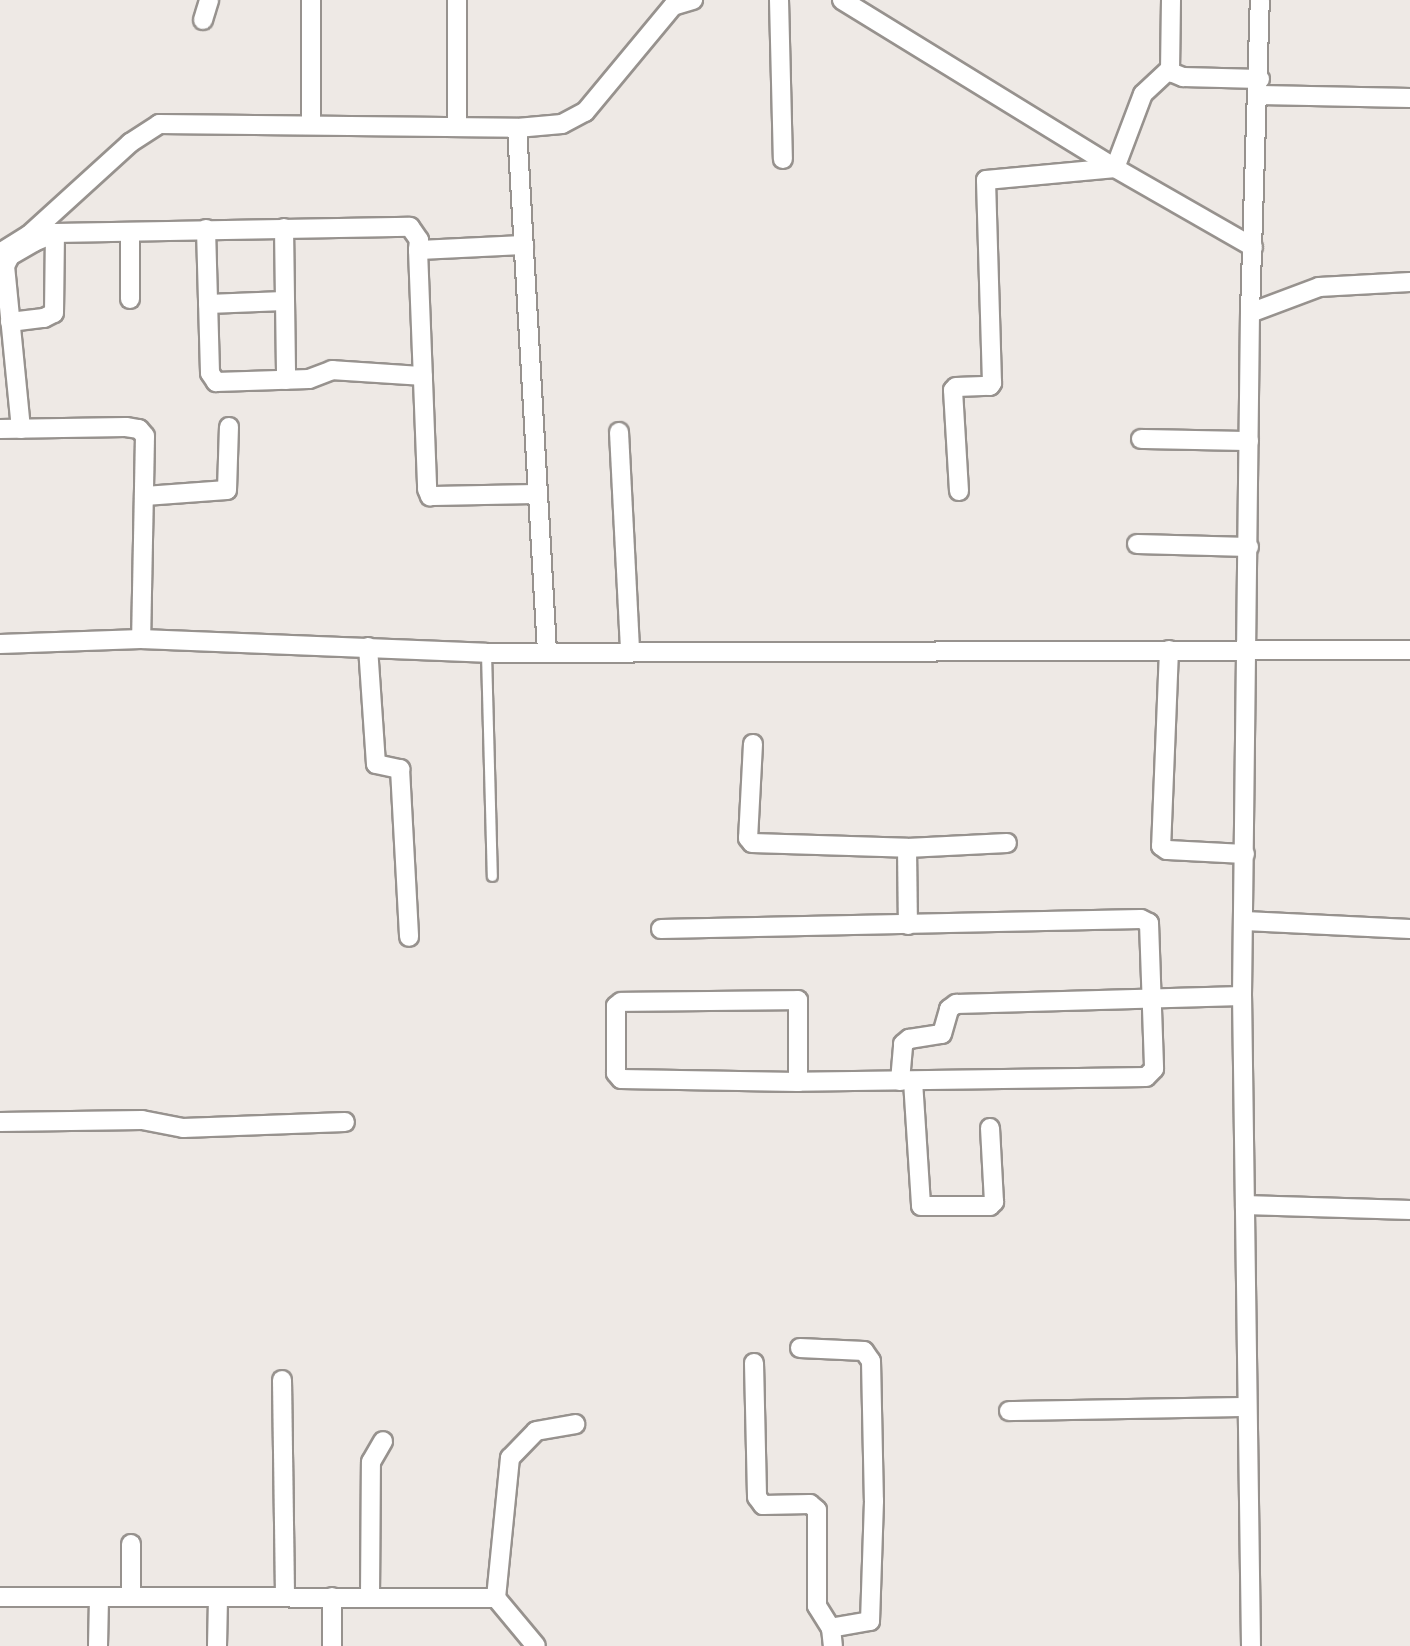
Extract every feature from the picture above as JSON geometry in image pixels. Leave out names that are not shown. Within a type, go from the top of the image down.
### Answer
[{"type":"street","points":[[203,20],[209,0]]},
{"type":"street","points":[[311,0],[311,125]]},
{"type":"street","points":[[457,0],[457,127]]},
{"type":"street","points":[[0,253],[29,235],[130,143],[159,124],[517,128],[562,124],[585,112],[673,6],[693,0]]},
{"type":"street","points":[[779,0],[783,159]]},
{"type":"street","points":[[842,0],[1115,168],[1253,247]]},
{"type":"street","points":[[1115,168],[1143,94],[1170,69],[1171,0]]},
{"type":"street","points":[[1251,1646],[1242,996],[1249,650],[1250,313],[1260,87],[1260,0]]},
{"type":"street","points":[[1170,69],[1183,77],[1260,87],[1410,98]]},
{"type":"street","points":[[517,128],[547,652]]},
{"type":"street","points":[[959,491],[953,390],[956,387],[990,386],[992,383],[986,180],[1115,168]]},
{"type":"street","points":[[21,429],[5,266],[10,256],[55,233],[410,227],[419,240],[427,489],[430,496],[538,494]]},
{"type":"street","points":[[284,228],[286,380]]},
{"type":"street","points":[[206,229],[211,378],[216,382],[309,379],[332,370],[423,376]]},
{"type":"street","points":[[10,322],[44,318],[54,313],[55,233]]},
{"type":"street","points":[[130,233],[130,299]]},
{"type":"street","points":[[418,250],[524,245]]},
{"type":"street","points":[[1250,313],[1319,287],[1410,282]]},
{"type":"street","points":[[208,304],[284,301]]},
{"type":"street","points":[[145,496],[227,490],[229,427]]},
{"type":"street","points":[[0,429],[139,429],[145,436],[141,639]]},
{"type":"street","points":[[619,432],[630,651]]},
{"type":"street","points":[[1141,439],[1249,441]]},
{"type":"street","points":[[1137,544],[1249,547]]},
{"type":"street","points":[[0,644],[141,639],[486,653],[1410,650]]},
{"type":"street","points":[[368,647],[376,764],[400,769],[409,937]]},
{"type":"street","points":[[1169,650],[1161,846],[1167,850],[1245,854]]},
{"type":"street","points":[[753,744],[748,838],[752,843],[907,848],[1007,843]]},
{"type":"street","points":[[907,848],[908,925]]},
{"type":"street","points":[[661,929],[1145,920],[1149,923],[1154,1069],[1146,1077],[798,1082],[621,1079],[616,1073],[616,1005],[621,1002],[798,1000],[798,1082]]},
{"type":"street","points":[[1245,921],[1410,929]]},
{"type":"street","points":[[990,1128],[995,1198],[992,1205],[921,1206],[903,1044],[909,1039],[942,1034],[949,1009],[956,1004],[1242,996]]},
{"type":"street","points":[[0,1122],[142,1120],[175,1126],[345,1122]]},
{"type":"street","points":[[1245,1205],[1410,1210]]},
{"type":"street","points":[[754,1363],[757,1497],[763,1505],[810,1504],[817,1510],[817,1606],[832,1637],[870,1621],[874,1501],[871,1361],[864,1351],[800,1348]]},
{"type":"street","points":[[282,1380],[285,1597]]},
{"type":"street","points":[[1009,1411],[1247,1407]]},
{"type":"street","points":[[536,1646],[496,1598],[510,1458],[536,1431],[575,1424]]},
{"type":"street","points":[[370,1597],[371,1462],[383,1441]]},
{"type":"street","points":[[131,1544],[131,1596]]},
{"type":"street","points":[[0,1597],[496,1598]]},
{"type":"street","points":[[98,1646],[99,1597]]},
{"type":"street","points":[[217,1646],[218,1597]]},
{"type":"street","points":[[332,1597],[332,1646]]},
{"type":"lane","points":[[486,653],[492,876]]}]
